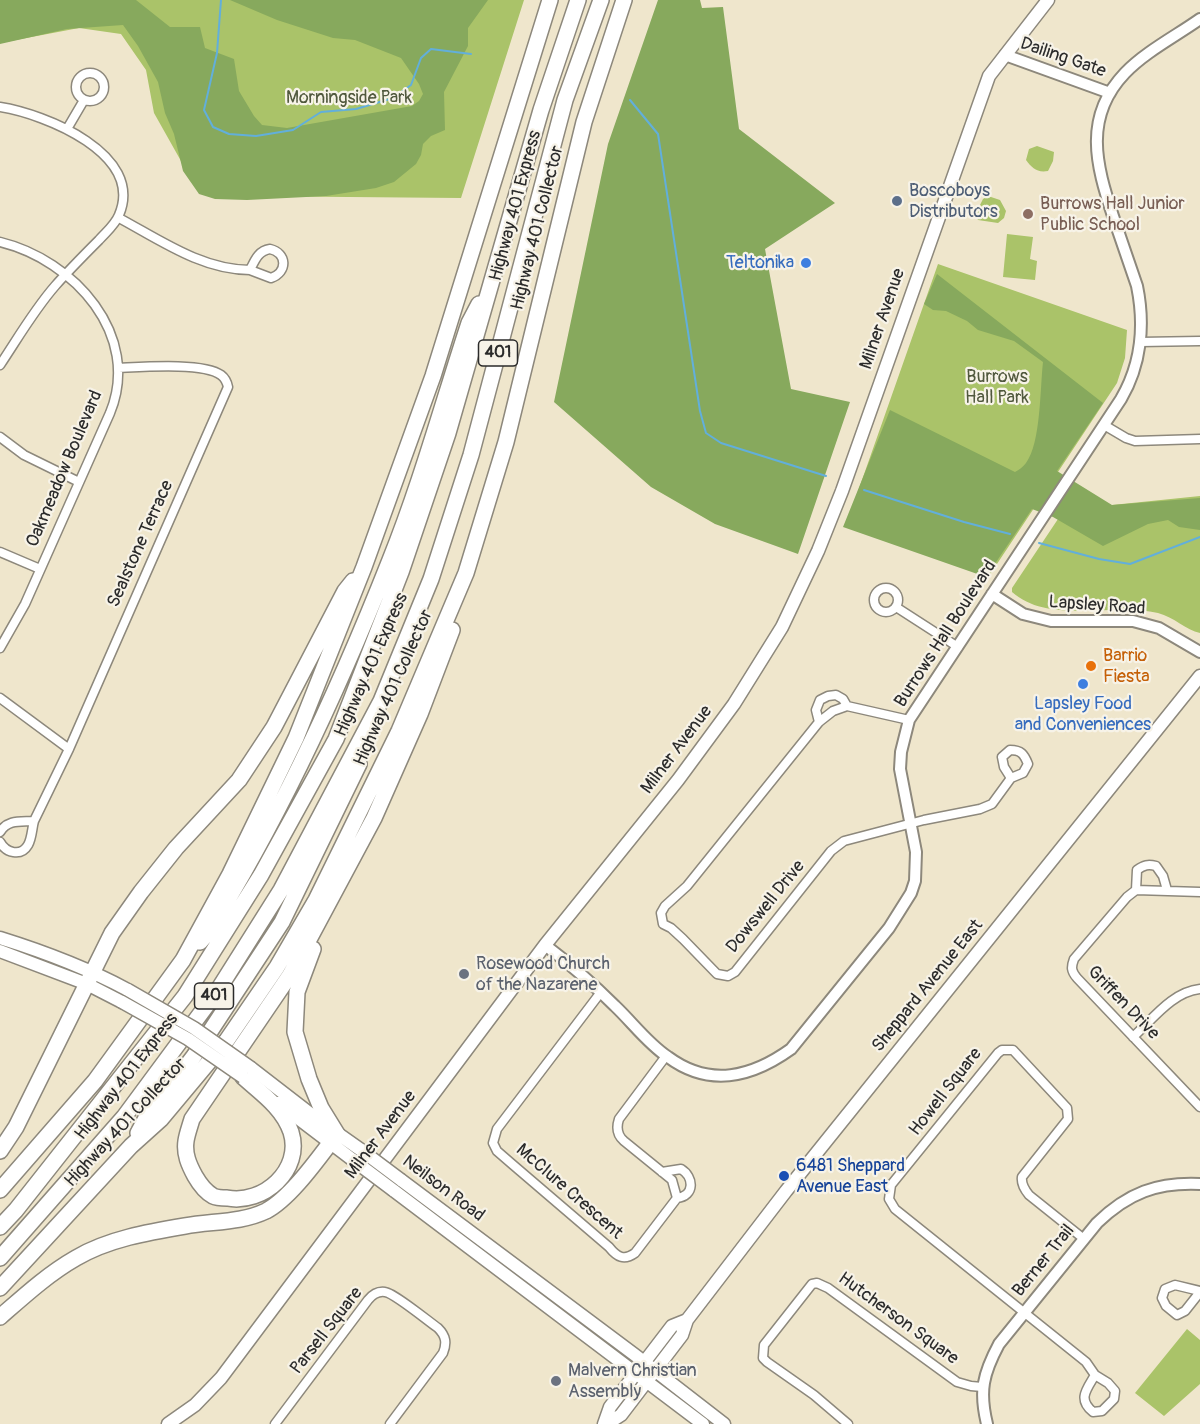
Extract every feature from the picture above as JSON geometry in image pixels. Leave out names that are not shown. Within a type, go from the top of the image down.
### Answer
[{"type":"highway","name":"401","points":[[0,1190],[95,1082],[183,960],[230,874],[296,738],[364,567],[433,376],[550,0]]},
{"type":"highway","name":"Highway 401 Express","points":[[0,1227],[16,1210],[185,996],[261,875],[336,739],[408,551],[448,433],[541,110],[578,0]]},
{"type":"highway","name":"Highway 401 Express","points":[[0,1258],[124,1117],[218,990],[281,890],[381,701],[431,579],[471,455],[565,100],[601,0]]},
{"type":"highway","name":"Highway 401 Collector","points":[[0,1288],[131,1146],[161,1119],[227,1040],[277,967],[315,900],[399,731],[466,573],[506,442],[584,122],[624,0]]},
{"type":"highway","points":[[183,960],[207,934],[242,879],[316,734],[391,559],[469,323],[493,277]]},
{"type":"highway","points":[[0,1151],[16,1127],[112,933],[176,848],[239,780],[274,727],[345,591],[364,567]]},
{"type":"highway","points":[[247,1072],[277,1108],[292,1133],[292,1151],[287,1171],[273,1186],[254,1197],[235,1200],[213,1196],[200,1184],[188,1164],[186,1142],[192,1119],[290,975],[374,818],[432,683],[459,610],[466,573]]},
{"type":"highway","points":[[131,1146],[145,1120],[194,1056],[282,922],[359,765],[381,701]]},
{"type":"highway","points":[[0,1317],[48,1277],[77,1257],[113,1241],[187,1225],[246,1218],[266,1211],[281,1202],[334,1139],[309,1079],[295,1032],[297,992],[311,953],[371,836],[374,818]]},
{"type":"main road","name":"Milner Avenue","points":[[168,1424],[195,1405],[221,1378],[545,945],[678,780],[734,704],[782,627],[818,551],[842,491],[989,76],[1048,0]]},
{"type":"main road","name":"Sheppard Avenue East","points":[[605,1424],[621,1415],[682,1335],[687,1320],[786,1191],[1200,676]]},
{"type":"main road","name":"Neilson Road","points":[[0,938],[36,949],[125,996],[194,1028],[334,1139],[558,1298],[724,1424]]},
{"type":"main road","name":"Neilson Road","points":[[0,951],[90,978]]},
{"type":"main road","name":"Neilson Road","points":[[397,1185],[550,1309],[703,1424]]},
{"type":"main road","points":[[550,1309],[558,1298]]},
{"type":"main road","name":"Sheppard Avenue East","points":[[605,1424],[610,1407],[672,1326],[687,1320]]},
{"type":"street","name":"Burrows Hall Boulevard","points":[[545,945],[601,992],[666,1056],[682,1066],[719,1076],[752,1071],[771,1063],[791,1049],[883,936],[905,905],[915,881],[916,852],[900,769],[901,752],[909,720],[1128,388],[1140,342],[1142,313],[1137,286],[1104,188],[1097,160],[1098,128],[1102,108],[1110,93],[1131,68],[1200,19]]},
{"type":"street","name":"Dailing Gate","points":[[1005,55],[1110,93]]},
{"type":"street","points":[[67,129],[84,100]]},
{"type":"street","points":[[0,107],[14,109],[67,129],[108,159],[122,182],[124,195],[118,218],[42,301],[0,365]]},
{"type":"street","points":[[118,218],[182,253],[202,261],[223,268],[250,270]]},
{"type":"street","name":"Oakmeadow Boulevard","points":[[0,242],[36,257],[65,275],[84,292],[102,316],[114,341],[119,368],[114,401],[25,604],[0,648]]},
{"type":"street","points":[[1140,342],[1200,341]]},
{"type":"street","name":"Sealstone Terrace","points":[[0,842],[6,850],[16,853],[25,849],[30,840],[34,821],[69,749],[228,387],[220,374],[208,370],[173,366],[119,368]]},
{"type":"street","points":[[1104,425],[1135,441],[1200,439]]},
{"type":"street","points":[[0,437],[24,455],[79,482]]},
{"type":"street","points":[[0,552],[40,569]]},
{"type":"street","name":"Lapsley Road","points":[[992,594],[1023,614],[1051,621],[1133,621],[1160,628],[1200,652]]},
{"type":"street","points":[[896,607],[958,646]]},
{"type":"street","name":"Dowswell Drive","points":[[819,722],[816,710],[820,700],[836,695],[843,699],[847,706]]},
{"type":"street","points":[[0,698],[69,749]]},
{"type":"street","name":"Dowswell Drive","points":[[909,720],[847,706],[833,711],[819,722],[687,886],[665,906],[661,913],[663,924],[677,934],[717,974],[728,976],[735,972],[831,851],[844,841],[911,824]]},
{"type":"street","points":[[911,824],[980,809],[992,804],[1011,778]]},
{"type":"street","points":[[0,832],[6,824],[11,822],[34,821]]},
{"type":"street","name":"Griffen Drive","points":[[1167,890],[1163,876],[1156,866],[1149,864],[1137,870],[1136,890],[1120,905],[1074,959],[1071,966],[1077,978],[1200,1106]]},
{"type":"street","points":[[1136,890],[1200,892]]},
{"type":"street","points":[[1133,1037],[1184,992],[1200,989]]},
{"type":"street","name":"McClure Crescent","points":[[601,992],[497,1129],[493,1139],[494,1146],[512,1164],[609,1247],[616,1256],[629,1257],[636,1253],[677,1198],[672,1180],[620,1137],[617,1126],[623,1114],[666,1056]]},
{"type":"street","name":"Howell Square","points":[[1023,1313],[895,1209],[889,1194],[891,1185],[1002,1050],[1012,1050],[1023,1058],[1067,1108],[1068,1119],[1022,1177],[1022,1181],[1029,1195],[1083,1239]]},
{"type":"street","name":"McClure Crescent","points":[[662,1172],[681,1169],[686,1173],[691,1186],[690,1191],[683,1197],[677,1198]]},
{"type":"street","name":"Berner Trail","points":[[987,1424],[982,1386],[989,1363],[999,1344],[1083,1239],[1112,1208],[1130,1197],[1151,1188],[1181,1183],[1200,1184]]},
{"type":"street","name":"Hutcherson Square","points":[[848,1424],[814,1395],[766,1362],[764,1358],[764,1345],[812,1284],[817,1283],[828,1288],[957,1382],[970,1386],[982,1386]]},
{"type":"street","name":"Parsell Square","points":[[275,1424],[368,1300],[374,1294],[382,1292],[392,1294],[438,1328],[446,1341],[443,1353],[390,1424]]},
{"type":"street","points":[[1023,1313],[1086,1362],[1095,1375],[1108,1383],[1115,1391],[1114,1399],[1102,1411],[1092,1412],[1087,1407],[1083,1394],[1095,1375]]},
{"type":"green space","name":"Morningside Park","points":[[0,0],[524,0],[461,198],[237,196],[190,177],[154,113],[146,70],[121,34],[79,28],[0,43]]},
{"type":"green space","points":[[0,0],[136,0],[170,27],[200,27],[205,48],[234,59],[239,91],[254,116],[262,125],[287,128],[412,106],[423,94],[419,84],[401,58],[355,40],[333,38],[277,20],[230,0],[488,0],[468,28],[468,46],[444,92],[445,130],[431,136],[423,144],[416,164],[394,182],[376,188],[326,196],[247,200],[215,199],[199,194],[183,171],[158,82],[123,25],[67,29],[0,44]]},
{"type":"green space","points":[[658,0],[700,0],[702,8],[723,7],[739,129],[835,203],[765,249],[791,389],[850,402],[798,554],[715,524],[651,487],[554,402],[608,144]]},
{"type":"green space","points":[[1037,146],[1054,152],[1048,171],[1035,169],[1026,160],[1029,149]]},
{"type":"green space","points":[[988,196],[1000,200],[1006,211],[1004,218],[998,223],[978,220],[975,215],[983,199]]},
{"type":"green space","points":[[1007,234],[1033,237],[1030,259],[1037,261],[1035,280],[1003,277]]},
{"type":"green space","name":"Burrows Hall Park","points":[[938,264],[1127,330],[1125,358],[1117,383],[989,576],[887,531],[856,497]]},
{"type":"green space","points":[[937,274],[1103,403],[1057,471],[1112,505],[1200,498],[1200,530],[1179,527],[1168,520],[1148,524],[1103,546],[1053,517],[1032,509],[986,577],[843,527],[890,410],[1015,472],[1025,464],[1031,454],[1039,415],[1043,362],[1014,341],[978,330],[967,321],[946,311],[933,310],[924,304]]},
{"type":"green space","points":[[1200,496],[1200,633],[1158,613],[1140,610],[1082,611],[1044,608],[1027,602],[1012,592],[1012,588],[1068,504],[1112,505]]},
{"type":"green space","points":[[1187,1329],[1200,1340],[1200,1384],[1164,1416],[1135,1393]]},
{"type":"waterway","points":[[221,0],[217,53],[204,110],[213,127],[229,134],[256,136],[293,130],[321,112],[356,109],[393,98],[411,85],[421,58],[431,49],[471,54]]},
{"type":"waterway","points":[[630,100],[658,134],[700,411],[706,433],[721,443],[826,476]]},
{"type":"waterway","points":[[864,490],[1010,534]]},
{"type":"waterway","points":[[1039,543],[1099,559],[1130,564],[1200,537]]},
{"type":"place","name":"Boscoboys Distributors","points":[[897,201]]},
{"type":"place","name":"Burrows Hall Junior Public School","points":[[1028,214]]},
{"type":"place","name":"Teltonika","points":[[806,263]]},
{"type":"place","name":"Barrio Fiesta","points":[[1091,666]]},
{"type":"place","name":"Lapsley Food and Conveniences","points":[[1083,684]]},
{"type":"place","name":"Rosewood Church of the Nazarene","points":[[464,974]]},
{"type":"place","name":"6481 Sheppard Avenue East","points":[[784,1176]]},
{"type":"place","name":"Malvern Christian Assembly","points":[[556,1381]]}]
